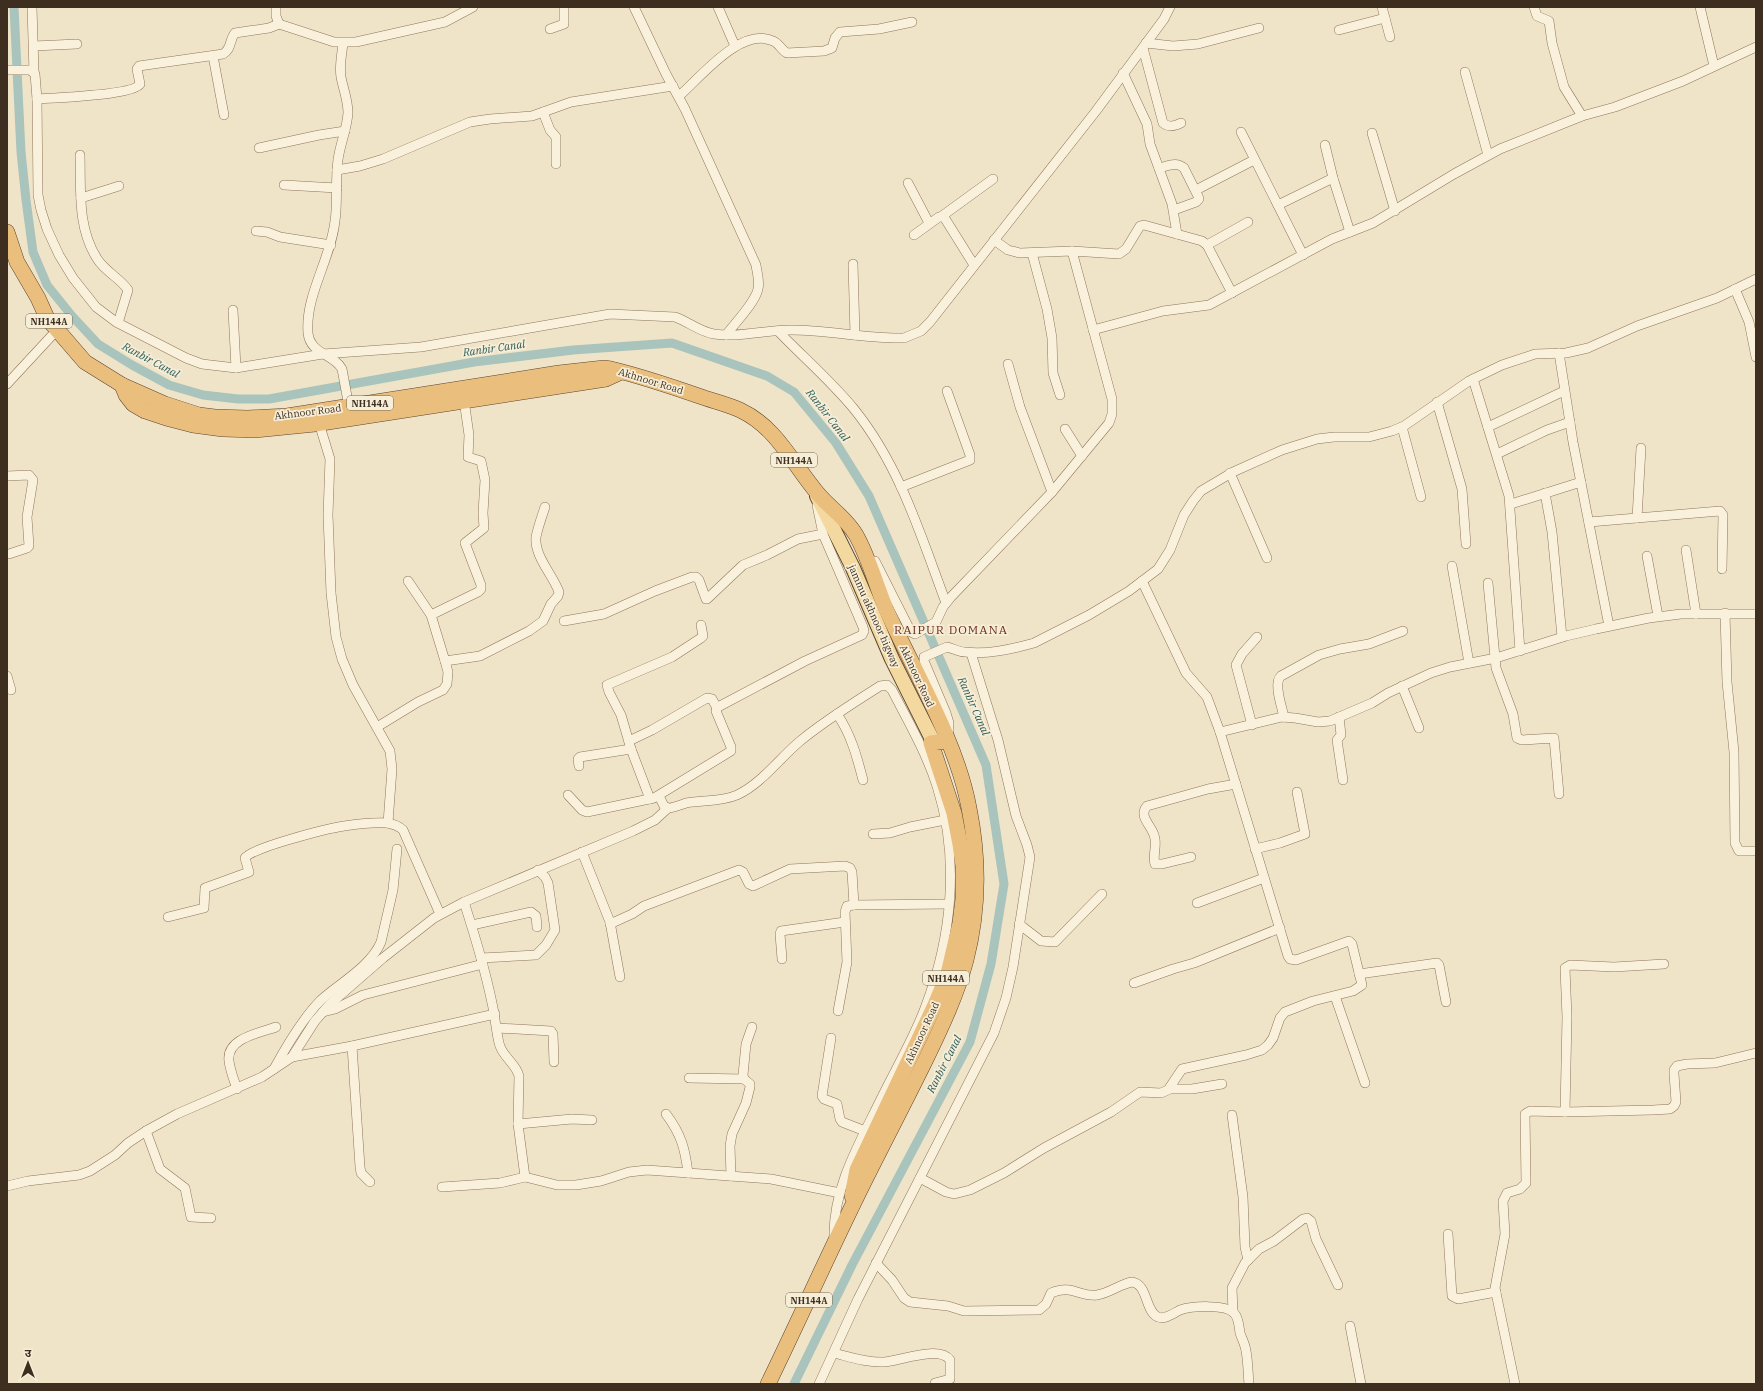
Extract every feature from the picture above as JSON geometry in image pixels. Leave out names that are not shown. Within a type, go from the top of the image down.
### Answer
[{"type":"highway","name":"NH144A","points":[[7,232],[22,271],[38,298],[47,318],[85,362],[122,385]]},
{"type":"highway","name":"Akhnoor Road","points":[[122,385],[165,404],[199,415],[215,417],[263,418],[348,401],[604,368],[652,380],[741,410],[761,424],[779,442],[814,490],[844,518],[860,544],[912,666],[941,742],[956,760],[968,804],[975,852],[977,886],[970,944],[961,978],[947,1015],[848,1215],[768,1384]]},
{"type":"highway","points":[[122,385],[126,395],[133,404],[145,411],[192,426],[255,430],[319,423],[606,378],[622,372]]},
{"type":"main road","name":"jammu akhnoor higway","points":[[814,490],[853,568],[892,659],[941,742]]},
{"type":"street","points":[[32,7],[34,46],[32,71],[36,79],[37,99],[38,195],[47,229],[59,255],[72,278],[96,307],[118,323],[197,362],[222,368],[236,368],[323,354],[421,347],[610,314],[675,317],[685,320],[705,332],[726,335],[778,331],[808,331],[904,338],[916,334],[930,322],[1096,111],[1123,73],[1145,46],[1164,19],[1170,7]]},
{"type":"street","points":[[276,7],[276,16],[279,24]]},
{"type":"street","points":[[37,99],[100,95],[124,91],[139,86],[137,69],[139,66],[213,56],[227,52],[235,32],[269,28],[279,24],[334,42],[356,42],[445,22],[473,7]]},
{"type":"street","points":[[550,29],[564,24],[564,7]]},
{"type":"street","points":[[634,7],[678,96],[745,239],[758,274],[758,291],[755,298],[726,335]]},
{"type":"street","points":[[718,7],[735,46]]},
{"type":"street","points":[[1382,7],[1390,37]]},
{"type":"street","points":[[1534,7],[1537,16],[1549,21],[1552,43],[1564,87],[1582,116]]},
{"type":"street","points":[[1700,7],[1714,66]]},
{"type":"street","points":[[1340,30],[1385,18]]},
{"type":"street","points":[[678,96],[709,67],[735,46],[750,40],[768,39],[777,43],[787,53],[824,51],[832,48],[834,38],[840,32],[885,28],[895,24],[912,22]]},
{"type":"street","points":[[1145,46],[1198,44],[1259,28]]},
{"type":"street","points":[[343,43],[340,66],[348,110],[337,170],[335,220],[331,245],[312,304],[308,334],[314,347],[323,354],[335,360],[342,369],[348,401]]},
{"type":"street","points":[[34,46],[77,44]]},
{"type":"street","points":[[1145,46],[1163,123],[1166,126],[1182,123]]},
{"type":"street","points":[[1093,330],[1162,311],[1209,305],[1332,239],[1373,223],[1454,174],[1488,156],[1531,136],[1582,116],[1615,107],[1683,81],[1756,47]]},
{"type":"street","points":[[213,56],[224,115]]},
{"type":"street","points":[[7,70],[32,71]]},
{"type":"street","points":[[1465,72],[1488,156]]},
{"type":"street","points":[[1123,73],[1147,124],[1150,144],[1174,210],[1177,234]]},
{"type":"street","points":[[337,170],[360,166],[384,158],[470,122],[532,116],[571,102],[673,86]]},
{"type":"street","points":[[543,112],[550,130],[556,137],[556,164]]},
{"type":"street","points":[[259,148],[345,131]]},
{"type":"street","points":[[1241,132],[1303,255]]},
{"type":"street","points":[[1372,133],[1394,211]]},
{"type":"street","points":[[1325,145],[1333,178],[1350,232]]},
{"type":"street","points":[[80,155],[82,221],[88,239],[97,258],[106,270],[128,290],[118,323]]},
{"type":"street","points":[[1196,190],[1254,160]]},
{"type":"street","points":[[1159,168],[1180,164],[1184,168],[1196,190],[1199,199],[1196,202],[1174,210]]},
{"type":"street","points":[[1278,205],[1333,178]]},
{"type":"street","points":[[914,235],[993,179]]},
{"type":"street","points":[[908,183],[930,224]]},
{"type":"street","points":[[284,185],[337,188]]},
{"type":"street","points":[[81,198],[119,186]]},
{"type":"street","points":[[942,216],[974,265]]},
{"type":"street","points":[[1207,245],[1248,222]]},
{"type":"street","points":[[994,240],[1014,252],[1032,253],[1072,251],[1122,253],[1126,249],[1138,228],[1142,225],[1202,241],[1207,245],[1232,293]]},
{"type":"street","points":[[256,231],[267,232],[280,237],[331,245]]},
{"type":"street","points":[[860,544],[873,558],[909,630],[915,634],[934,624],[946,603],[1052,492],[1109,423],[1113,406],[1072,251]]},
{"type":"street","points":[[1032,253],[1048,316],[1052,338],[1053,373],[1060,395]]},
{"type":"street","points":[[853,264],[855,335]]},
{"type":"street","points":[[941,742],[949,729],[948,718],[924,661],[926,655],[949,647],[962,652],[971,653],[1008,649],[1034,643],[1089,615],[1158,569],[1164,560],[1184,515],[1193,501],[1201,491],[1230,473],[1282,450],[1309,441],[1334,437],[1380,436],[1402,427],[1436,402],[1472,379],[1520,358],[1535,354],[1559,354],[1588,348],[1637,326],[1717,298],[1756,279]]},
{"type":"street","points":[[1735,289],[1748,322],[1756,357]]},
{"type":"street","points":[[233,310],[236,368]]},
{"type":"street","points":[[7,384],[57,330]]},
{"type":"street","points":[[778,331],[854,409],[888,461],[901,487],[946,603]]},
{"type":"street","points":[[1559,354],[1564,391],[1609,626]]},
{"type":"street","points":[[1008,364],[1020,407],[1052,492]]},
{"type":"street","points":[[1472,379],[1511,504],[1512,548],[1520,651]]},
{"type":"street","points":[[901,487],[970,460],[970,455],[947,391]]},
{"type":"street","points":[[1488,427],[1564,391]]},
{"type":"street","points":[[431,615],[478,592],[481,589],[481,585],[464,543],[484,528],[482,513],[484,476],[482,461],[468,457],[469,435],[464,400]]},
{"type":"street","points":[[1436,402],[1462,489],[1466,544]]},
{"type":"street","points":[[1496,454],[1547,430],[1570,422]]},
{"type":"street","points":[[319,423],[330,459],[328,515],[332,606],[336,637],[342,659],[353,685],[390,751],[391,759],[388,823]]},
{"type":"street","points":[[1402,427],[1421,497]]},
{"type":"street","points":[[1064,429],[1082,456]]},
{"type":"street","points":[[1637,518],[1641,448]]},
{"type":"street","points":[[1230,473],[1267,558]]},
{"type":"street","points":[[7,476],[29,475],[33,480],[27,510],[29,546],[9,554]]},
{"type":"street","points":[[1511,504],[1581,482]]},
{"type":"street","points":[[717,708],[805,661],[862,635],[864,631],[823,534],[814,490]]},
{"type":"street","points":[[1545,493],[1552,532],[1562,637]]},
{"type":"street","points":[[446,661],[472,658],[485,654],[529,631],[545,618],[551,604],[558,596],[559,592],[536,543],[545,507]]},
{"type":"street","points":[[1589,522],[1720,511],[1723,516],[1722,569]]},
{"type":"street","points":[[564,621],[604,614],[655,590],[692,577],[696,577],[699,580],[707,599],[743,565],[767,555],[798,539],[823,534]]},
{"type":"street","points":[[1686,550],[1696,614]]},
{"type":"street","points":[[1648,556],[1658,616]]},
{"type":"street","points":[[1452,566],[1470,663]]},
{"type":"street","points":[[377,727],[410,706],[445,688],[447,684],[448,672],[446,661],[431,615],[408,581]]},
{"type":"street","points":[[1142,581],[1186,673],[1207,697],[1220,732],[1288,956],[1293,960],[1346,941],[1351,942],[1362,982],[1361,986],[1353,992],[1313,1001],[1285,1012],[1280,1018],[1273,1038],[1268,1046],[1262,1050],[1238,1057],[1182,1069],[1178,1072],[1170,1089]]},
{"type":"street","points":[[1488,583],[1497,672],[1513,714],[1517,738],[1522,740],[1554,739],[1559,794]]},
{"type":"street","points":[[1220,732],[1284,717],[1318,722],[1330,720],[1372,703],[1402,686],[1431,673],[1496,658],[1562,637],[1609,626],[1658,616],[1725,613],[1756,614]]},
{"type":"street","points":[[1725,613],[1727,682],[1734,752],[1735,843],[1739,851],[1756,851]]},
{"type":"street","points":[[668,808],[654,797],[630,745],[620,711],[609,692],[607,685],[672,657],[703,636],[701,625]]},
{"type":"street","points":[[1284,717],[1277,684],[1278,678],[1319,656],[1340,649],[1369,644],[1403,631]]},
{"type":"street","points":[[1252,725],[1236,665],[1242,654],[1257,638]]},
{"type":"street","points":[[819,1384],[876,1263],[994,1033],[1006,998],[1030,857],[1016,816],[998,740],[971,653]]},
{"type":"street","points":[[7,676],[11,690]]},
{"type":"street","points":[[7,1186],[90,1171],[115,1155],[137,1136],[146,1131],[175,1115],[237,1089],[274,1069],[292,1057],[322,1012],[383,958],[422,926],[440,914],[464,902],[655,820],[668,808],[684,804],[727,799],[744,791],[757,782],[800,741],[837,714],[880,686],[887,685],[910,725],[937,786],[945,820],[950,856],[949,904],[941,956],[924,1009],[844,1179],[836,1208],[834,1244]]},
{"type":"street","points":[[1402,686],[1419,728]]},
{"type":"street","points":[[568,795],[582,810],[587,812],[654,797],[731,751],[732,748],[716,711],[717,708],[712,699],[707,698],[652,730],[630,745],[580,757],[578,759],[579,766]]},
{"type":"street","points":[[837,714],[845,725],[853,744],[863,780]]},
{"type":"street","points":[[1338,716],[1341,735],[1337,740],[1343,780]]},
{"type":"street","points":[[1191,857],[1162,864],[1155,864],[1156,840],[1153,831],[1144,817],[1144,809],[1147,806],[1187,794],[1236,784]]},
{"type":"street","points":[[1256,849],[1280,843],[1305,834],[1298,792]]},
{"type":"street","points":[[873,834],[890,833],[910,827],[945,820]]},
{"type":"street","points":[[168,917],[204,908],[205,888],[250,872],[246,860],[248,854],[333,828],[369,823],[388,823],[396,825],[404,830],[440,914]]},
{"type":"street","points":[[274,1069],[286,1047],[315,1007],[378,950],[393,890],[397,849]]},
{"type":"street","points":[[582,852],[610,924],[620,977]]},
{"type":"street","points":[[610,924],[632,914],[644,906],[739,870],[743,872],[749,884],[752,886],[790,868],[848,867],[852,872],[854,904]]},
{"type":"street","points":[[322,1012],[335,1008],[363,994],[482,961],[536,955],[552,936],[555,924],[548,883],[545,877],[538,870]]},
{"type":"street","points":[[1197,903],[1264,878]]},
{"type":"street","points":[[1019,924],[1041,941],[1055,942],[1102,894]]},
{"type":"street","points":[[464,902],[482,961],[502,1051],[515,1066],[519,1076],[518,1124],[525,1177]]},
{"type":"street","points":[[838,1011],[847,962],[845,912],[847,906],[854,904],[949,904]]},
{"type":"street","points":[[472,925],[531,912],[536,916],[537,927]]},
{"type":"street","points":[[782,959],[781,931],[845,922]]},
{"type":"street","points":[[1134,984],[1173,968],[1194,963],[1280,928]]},
{"type":"street","points":[[1359,974],[1437,963],[1439,965],[1446,1002]]},
{"type":"street","points":[[1565,1112],[1567,1017],[1565,968],[1570,966],[1614,967],[1664,964]]},
{"type":"street","points":[[1335,996],[1365,1083]]},
{"type":"street","points":[[292,1057],[352,1046],[495,1014]]},
{"type":"street","points":[[237,1089],[229,1062],[230,1050],[234,1045],[243,1039],[276,1027]]},
{"type":"street","points":[[497,1028],[551,1031],[553,1033],[554,1062]]},
{"type":"street","points":[[744,1079],[746,1044],[752,1028]]},
{"type":"street","points":[[831,1038],[822,1096],[824,1099],[836,1103],[842,1122],[866,1131]]},
{"type":"street","points":[[352,1046],[360,1167],[361,1173],[370,1182]]},
{"type":"street","points":[[1514,1384],[1496,1292],[1505,1234],[1504,1196],[1507,1193],[1520,1189],[1526,1183],[1525,1114],[1530,1111],[1641,1111],[1670,1109],[1676,1102],[1674,1070],[1677,1066],[1687,1064],[1715,1063],[1756,1054]]},
{"type":"street","points":[[689,1078],[744,1079],[750,1084],[746,1103],[732,1134],[730,1146],[731,1176]]},
{"type":"street","points":[[920,1178],[946,1192],[954,1194],[970,1190],[1004,1173],[1044,1148],[1093,1122],[1140,1092],[1162,1093],[1170,1089],[1192,1089],[1222,1084]]},
{"type":"street","points":[[666,1114],[681,1138],[685,1149],[688,1173]]},
{"type":"street","points":[[1232,1115],[1242,1197],[1245,1247],[1248,1260]]},
{"type":"street","points":[[518,1124],[572,1119],[592,1120]]},
{"type":"street","points":[[146,1131],[160,1169],[185,1189],[191,1217],[211,1218]]},
{"type":"street","points":[[442,1187],[500,1183],[525,1177],[563,1186],[589,1184],[640,1170],[784,1181],[840,1192]]},
{"type":"street","points":[[1249,1384],[1246,1351],[1237,1318],[1233,1312],[1232,1288],[1248,1260],[1259,1249],[1280,1236],[1299,1221],[1307,1218],[1311,1221],[1316,1239],[1338,1285]]},
{"type":"street","points":[[1448,1234],[1452,1296],[1458,1299],[1496,1292]]},
{"type":"street","points":[[876,1263],[910,1302],[948,1306],[964,1311],[1039,1310],[1046,1304],[1051,1293],[1054,1292],[1068,1289],[1095,1295],[1105,1293],[1132,1282],[1139,1284],[1156,1317],[1160,1318],[1182,1310],[1193,1308],[1218,1307],[1233,1312]]},
{"type":"street","points":[[1350,1326],[1361,1384]]},
{"type":"street","points":[[834,1353],[869,1362],[890,1361],[926,1354],[946,1356],[950,1360],[950,1379],[935,1383]]},
{"type":"waterway","name":"Ranbir Canal","points":[[14,7],[21,152],[33,252],[47,285],[72,316],[98,344],[132,365],[169,385],[203,395],[238,399],[269,399],[474,362],[573,350],[672,343],[767,376],[794,392],[836,443],[869,496],[986,765],[1004,884],[991,964],[970,1042],[852,1265],[794,1384]]},
{"type":"district","name":"RAIPUR DOMANA","points":[[951,629]]}]
